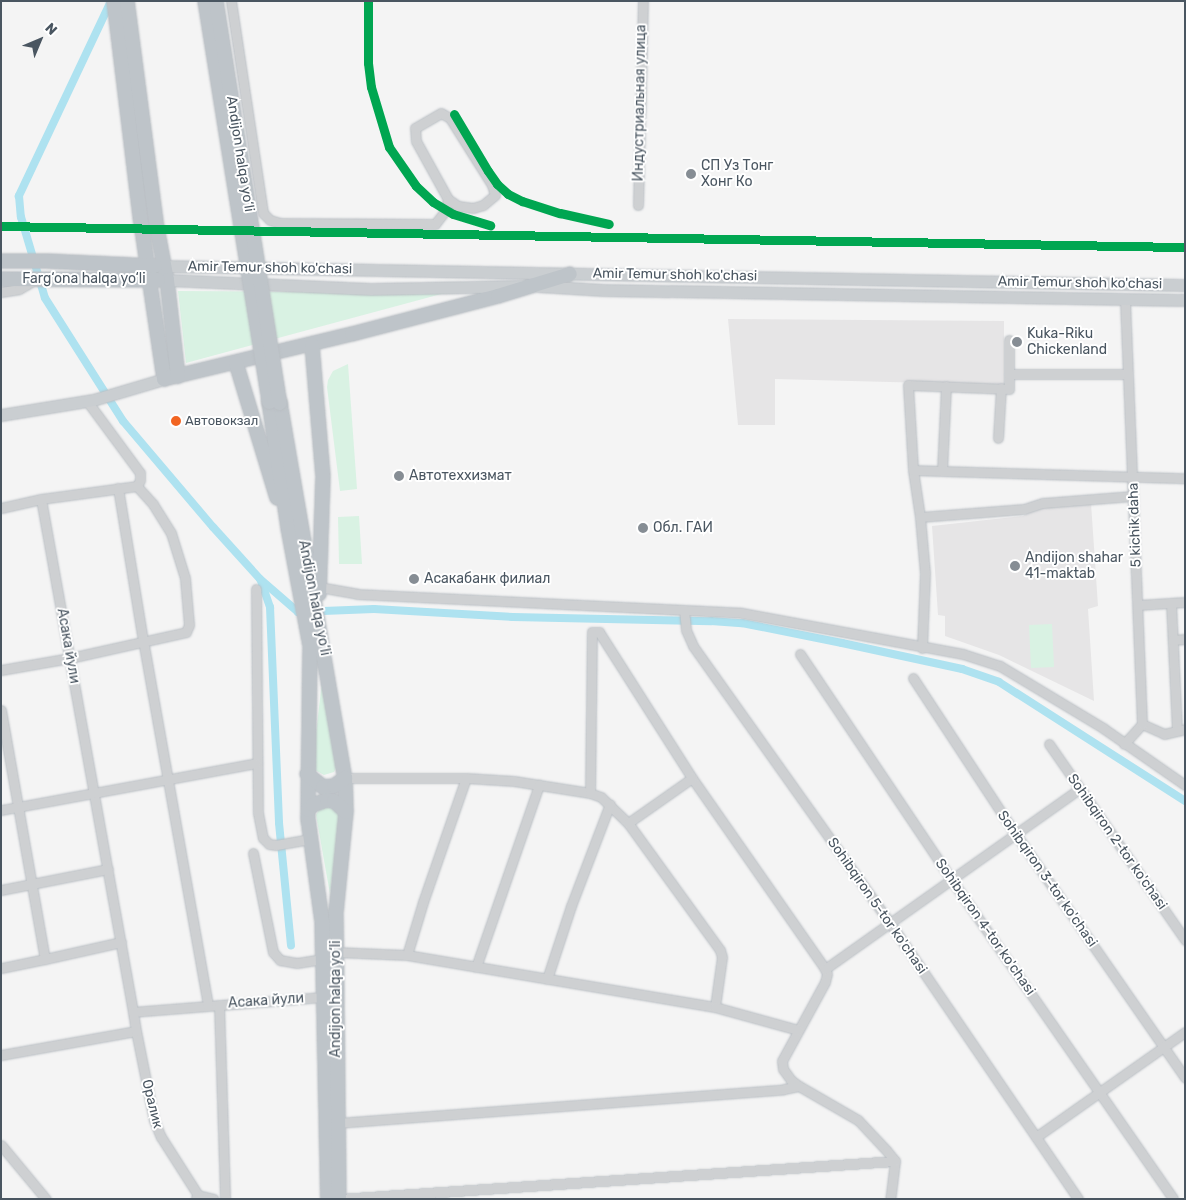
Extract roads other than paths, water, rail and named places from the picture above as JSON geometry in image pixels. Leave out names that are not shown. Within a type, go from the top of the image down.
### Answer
[{"type":"highway","points":[[114,1],[148,273],[171,377]]},
{"type":"highway","points":[[127,1],[156,228],[167,280],[171,377]]},
{"type":"highway","name":"Andijon halqa yo‘li","points":[[205,1],[275,402],[343,756],[346,812],[336,914],[324,997],[328,1199]]},
{"type":"highway","name":"Andijon halqa yo‘li","points":[[216,1],[275,402],[288,528],[310,646],[308,810],[321,912],[329,956],[339,1199]]},
{"type":"highway","name":"Farg‘ona halqa yo‘li","points":[[1,261],[46,260],[148,273],[167,280]]},
{"type":"highway","name":"Farg‘ona halqa yo‘li","points":[[1,279],[55,279],[148,273],[165,266]]},
{"type":"highway","points":[[171,377],[312,345],[570,274]]},
{"type":"highway","points":[[312,345],[322,476],[318,624]]},
{"type":"highway","points":[[236,363],[288,528]]},
{"type":"highway","points":[[307,774],[323,787],[334,786],[345,778]]},
{"type":"highway","points":[[308,810],[313,805],[327,800],[334,801],[346,812]]},
{"type":"main road","name":"Amir Temur shoh ko'chasi","points":[[165,266],[1185,285]]},
{"type":"main road","name":"Amir Temur shoh ko'chasi","points":[[167,280],[371,289],[534,285],[603,290],[1185,300]]},
{"type":"main road","points":[[1,415],[118,394],[171,377]]},
{"type":"street","points":[[231,1],[263,213],[270,220],[280,223],[435,224],[446,210],[448,199],[416,141],[415,128],[441,112],[450,118],[492,185],[495,195],[483,205],[472,208],[458,206],[448,199]]},
{"type":"street","name":"Индустриальная улица","points":[[638,205],[643,1]]},
{"type":"street","points":[[1,292],[19,289],[37,279]]},
{"type":"street","name":"5 kichik daha","points":[[1125,299],[1142,724]]},
{"type":"street","points":[[922,648],[925,573],[920,517],[912,470],[908,385],[1009,389],[1009,340]]},
{"type":"street","points":[[1009,374],[1128,374]]},
{"type":"street","points":[[942,471],[946,386]]},
{"type":"street","points":[[998,438],[1001,388]]},
{"type":"street","points":[[90,400],[140,473],[137,486]]},
{"type":"street","points":[[912,470],[1185,478]]},
{"type":"street","points":[[1,508],[41,499],[137,486]]},
{"type":"street","points":[[1,670],[70,658],[143,640],[186,632],[189,625],[185,578],[171,533],[152,504],[137,486]]},
{"type":"street","name":"Асака йули","points":[[118,488],[208,1005]]},
{"type":"street","points":[[920,517],[1024,509],[1044,503],[1133,496]]},
{"type":"street","name":"Асака йули","points":[[41,499],[136,1032]]},
{"type":"street","points":[[319,587],[357,594],[508,600],[684,612],[742,613],[922,648],[963,654],[1000,666],[1103,728],[1185,785]]},
{"type":"street","points":[[256,589],[256,764],[258,813],[263,838],[269,844],[276,845],[311,839]]},
{"type":"street","points":[[1138,605],[1185,602]]},
{"type":"street","points":[[1124,744],[1142,724],[1164,734],[1181,730],[1180,686],[1173,640],[1171,603]]},
{"type":"street","name":"Sohibqiron 5-tor ko'chasi","points":[[684,612],[686,630],[693,646],[890,923],[1078,1199]]},
{"type":"street","points":[[590,793],[592,632],[599,632],[692,778],[828,974],[782,1061],[786,1074],[799,1086],[858,1120],[894,1161],[890,1199]]},
{"type":"street","points":[[1173,640],[1185,640]]},
{"type":"street","name":"Sohibqiron 4-tor ko'chasi","points":[[800,654],[951,879],[1173,1199]]},
{"type":"street","name":"Sohibqiron 3-tor ko'chasi","points":[[913,678],[1015,833],[1185,1078]]},
{"type":"street","points":[[1,710],[4,737],[19,807],[46,959]]},
{"type":"street","name":"Sohibqiron 2-tor ko'chasi","points":[[1049,744],[1185,940]]},
{"type":"street","points":[[1,810],[256,764]]},
{"type":"street","points":[[345,778],[466,778],[539,785],[590,793],[610,804],[628,823],[720,950],[722,957],[715,1007]]},
{"type":"street","points":[[407,955],[423,902],[466,778]]},
{"type":"street","points":[[628,823],[692,778]]},
{"type":"street","points":[[476,967],[539,785]]},
{"type":"street","points":[[825,969],[1079,789]]},
{"type":"street","points":[[547,979],[571,906],[610,804]]},
{"type":"street","points":[[254,853],[272,952],[280,960],[297,963],[329,956],[407,955],[715,1007],[798,1030]]},
{"type":"street","points":[[1,890],[108,869]]},
{"type":"street","points":[[1,968],[121,942]]},
{"type":"street","name":"Асака йули","points":[[133,1012],[324,997]]},
{"type":"street","points":[[219,1005],[225,1199]]},
{"type":"street","points":[[1,1055],[136,1032]]},
{"type":"street","name":"Оралик","points":[[136,1032],[154,1120],[161,1137],[197,1197]]},
{"type":"street","points":[[1036,1137],[1185,1032]]},
{"type":"street","points":[[337,1123],[784,1089],[799,1086]]},
{"type":"street","points":[[1,1145],[46,1199]]},
{"type":"street","points":[[339,1199],[894,1161]]},
{"type":"street","points":[[197,1197],[214,1199]]},
{"type":"waterway","points":[[111,1],[19,196],[21,217],[45,298],[123,421],[260,579],[298,612],[374,609],[513,617],[711,621],[742,623],[842,643],[962,669],[999,682],[1185,801]]},
{"type":"waterway","points":[[261,581],[270,607],[279,823],[291,945]]},
{"type":"place","name":"СП Уз Тонг Хонг Ко","points":[[691,174]]},
{"type":"place","name":"Kuka-Riku Chickenland","points":[[1017,342]]},
{"type":"place","name":"Автовокзал","points":[[176,421]]},
{"type":"place","name":"Автотеххизмат","points":[[399,476]]},
{"type":"place","name":"Обл. ГАИ","points":[[643,528]]},
{"type":"place","name":"Andijon shahar 41-maktab","points":[[1015,566]]},
{"type":"place","name":"Асакабанк филиал","points":[[414,579]]}]
